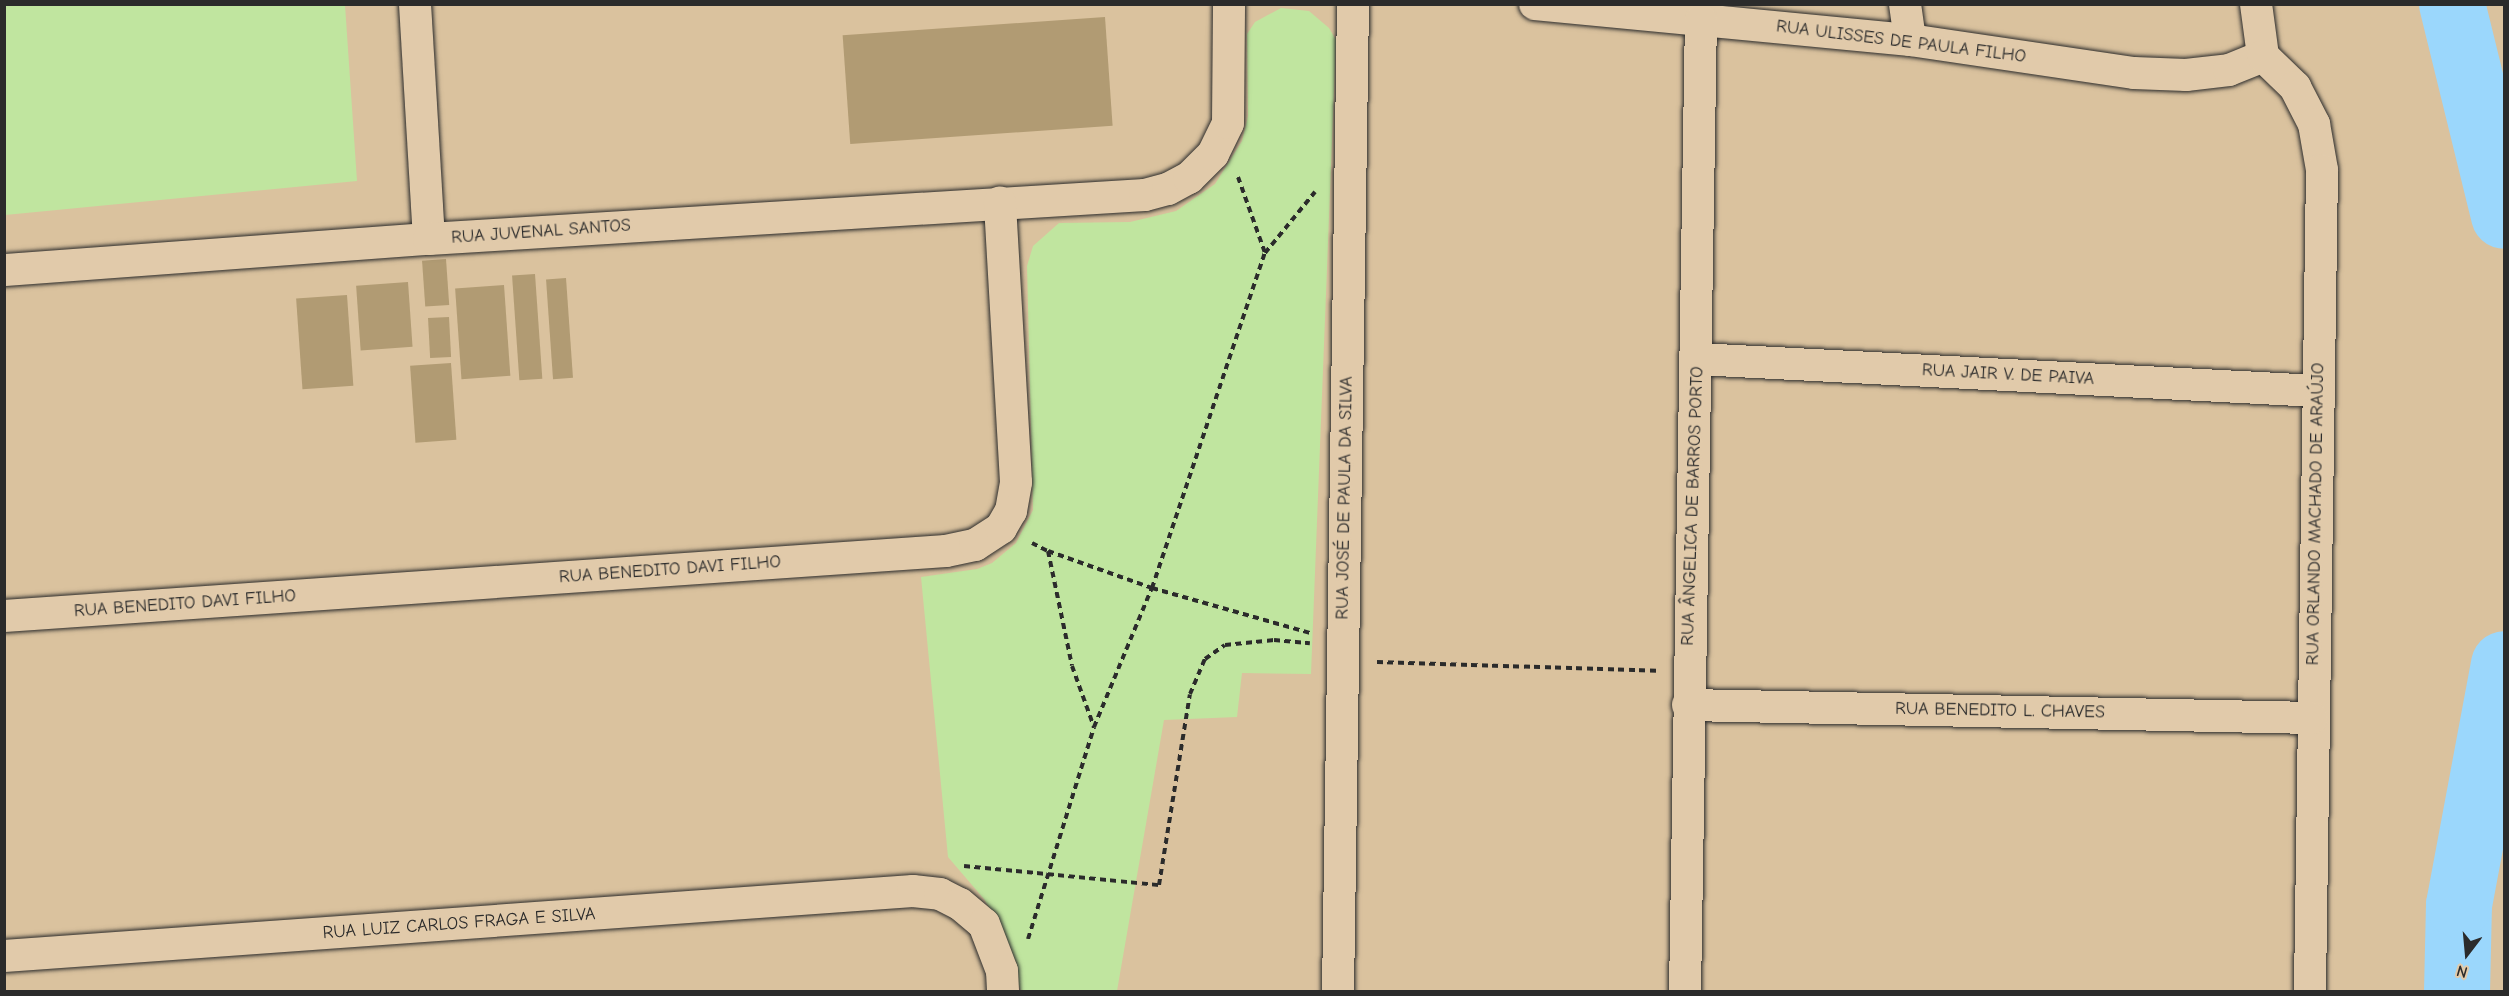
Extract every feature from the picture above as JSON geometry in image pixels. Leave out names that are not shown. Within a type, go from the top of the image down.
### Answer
[{"type":"street","points":[[415,4],[429,239]]},
{"type":"street","name":"RUA JUVENAL SANTOS","points":[[4,270],[429,239],[1000,202],[1077,200],[1168,189],[1189,178],[1213,154],[1228,123],[1229,4]]},
{"type":"street","name":"RUA JOSÉ DE PAULA DA SILVA","points":[[1338,992],[1336,653],[1353,4]]},
{"type":"street","name":"RUA ULISSES DE PAULA FILHO","points":[[1535,4],[1910,40],[2134,73],[2175,75],[2229,69],[2264,56]]},
{"type":"street","points":[[1905,4],[1910,40]]},
{"type":"street","points":[[2256,4],[2264,56]]},
{"type":"street","name":"RUA ÂNGELICA DE BARROS PORTO","points":[[1685,992],[1688,672],[1697,359],[1701,20]]},
{"type":"street","name":"RUA ORLANDO MACHADO DE ARAÚJO","points":[[2264,56],[2295,87],[2314,124],[2322,170],[2312,718],[2310,992]]},
{"type":"street","points":[[1000,202],[1016,482],[1011,511],[1001,528]]},
{"type":"street","name":"RUA JAIR V. DE PAIVA","points":[[1697,359],[2318,391]]},
{"type":"street","name":"RUA BENEDITO DAVI FILHO","points":[[4,616],[946,551],[975,545],[1001,528]]},
{"type":"street","name":"RUA BENEDITO L. CHAVES","points":[[1688,705],[2312,718]]},
{"type":"street","points":[[926,893],[960,904],[984,924],[1003,981]]},
{"type":"street","name":"RUA LUIZ CARLOS FRAGA E SILVA","points":[[4,956],[926,893]]},
{"type":"path","points":[[1003,981],[1026,945],[1094,727],[1152,588],[1265,253],[1239,178],[1213,154]]},
{"type":"path","points":[[1001,528],[1048,552],[1152,588],[1330,639],[1336,653]]},
{"type":"path","points":[[1048,552],[1072,666],[1094,727]]},
{"type":"path","points":[[926,893],[965,865],[1159,885],[1190,694],[1205,659],[1225,645],[1274,640],[1336,653],[1688,672]]},
{"type":"green space","points":[[5,4],[345,5],[357,181],[5,215]]},
{"type":"green space","points":[[1281,8],[1309,11],[1329,28],[1336,40],[1311,674],[1242,673],[1237,717],[1164,720],[1117,991],[1021,991],[998,923],[984,899],[948,857],[921,577],[977,569],[992,563],[1016,543],[1033,510],[1027,266],[1033,246],[1059,223],[1130,222],[1176,211],[1215,184],[1242,141],[1248,116],[1247,34],[1255,22]]},
{"type":"building","points":[[1105,17],[1113,126],[850,144],[843,35]]},
{"type":"building","points":[[446,259],[449,305],[425,307],[422,261]]},
{"type":"building","points":[[535,274],[542,379],[519,380],[512,276]]},
{"type":"building","points":[[566,278],[573,378],[553,379],[546,279]]},
{"type":"building","points":[[408,282],[413,347],[361,350],[356,286]]},
{"type":"building","points":[[504,285],[510,376],[461,379],[455,288]]},
{"type":"building","points":[[347,295],[353,386],[302,389],[296,299]]},
{"type":"building","points":[[449,317],[451,357],[430,358],[428,318]]},
{"type":"building","points":[[451,363],[456,440],[415,443],[410,366]]},
{"type":"waterway","points":[[2452,4],[2504,216]]},
{"type":"waterway","points":[[2457,992],[2459,905],[2504,664]]}]
